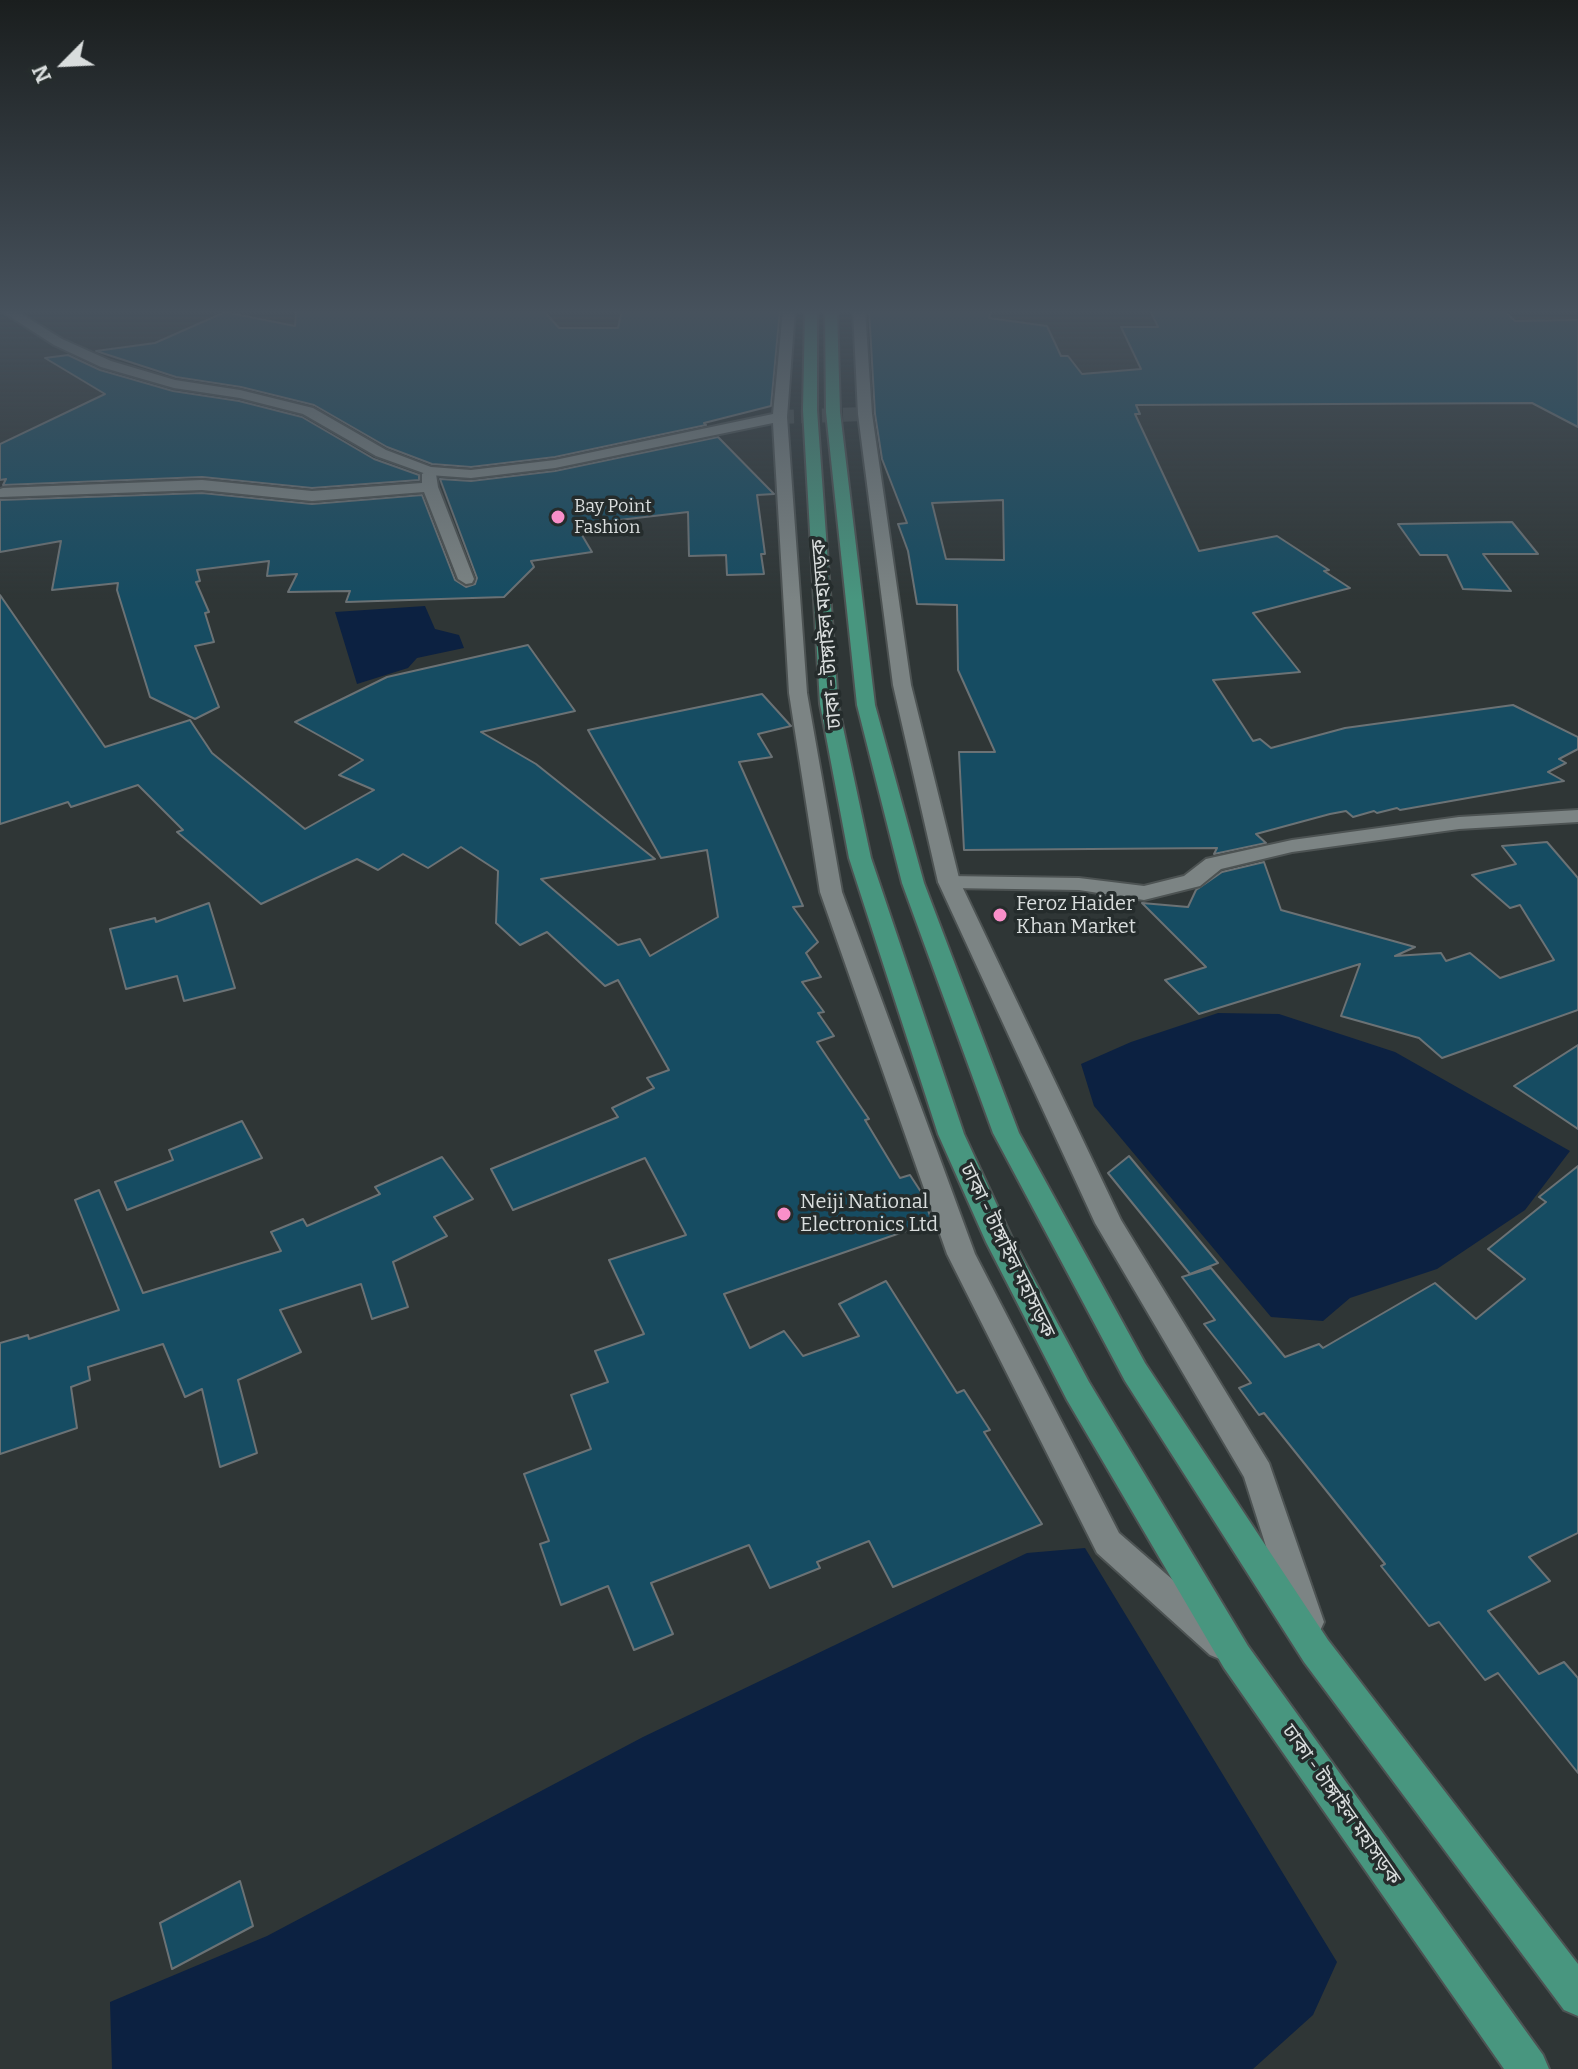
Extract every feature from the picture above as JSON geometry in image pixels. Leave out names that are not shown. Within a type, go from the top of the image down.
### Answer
[{"type":"highway","name":"ঢাকা - টাঙ্গাইল মহাসড়ক","points":[[810,407],[829,704],[860,858],[951,1134],[1000,1242],[1078,1391],[1236,1657],[1529,2069]]},
{"type":"highway","name":"ঢাকা - টাঙ্গাইল মহাসড়ক","points":[[833,407],[866,705],[913,883],[1006,1133],[1135,1372],[1316,1651],[1578,1996]]},
{"type":"main road","points":[[290,407],[308,411],[429,479],[466,579]]},
{"type":"main road","points":[[781,407],[798,693],[831,892],[961,1254],[1108,1543],[1236,1657]]},
{"type":"main road","points":[[865,407],[902,685],[949,882],[1109,1223],[1258,1473],[1316,1651]]},
{"type":"main road","points":[[3,493],[202,485],[312,496],[555,464],[780,417]]},
{"type":"main road","points":[[949,882],[1079,884],[1144,893],[1192,881],[1214,864],[1292,846],[1459,823],[1578,816]]},
{"type":"water","points":[[425,606],[435,629],[459,635],[464,648],[417,658],[408,668],[357,684],[335,612]]},
{"type":"water","points":[[1218,1013],[1279,1014],[1395,1052],[1570,1151],[1525,1210],[1437,1269],[1350,1298],[1323,1321],[1271,1317],[1094,1106],[1081,1064],[1131,1042]]},
{"type":"water","points":[[1085,1548],[1337,1962],[1313,2015],[1253,2069],[112,2069],[110,2002],[267,1936],[643,1737],[1027,1553]]},
{"type":"building","points":[[79,407],[261,407],[302,417],[374,459],[419,475],[419,480],[312,488],[202,477],[3,485],[6,479],[0,480],[0,444]]},
{"type":"building","points":[[317,407],[769,407],[704,423],[706,425],[555,457],[471,467],[432,464],[387,447]]},
{"type":"building","points":[[875,407],[1137,407],[1140,414],[1135,414],[1199,551],[1277,536],[1329,570],[1324,571],[1350,588],[1253,613],[1300,672],[1213,680],[1253,741],[1260,739],[1271,748],[1345,728],[1513,705],[1578,737],[1578,749],[1559,759],[1566,763],[1548,772],[1564,781],[1353,817],[1346,811],[1330,814],[1256,834],[1266,843],[1214,854],[1217,848],[964,850],[959,752],[995,752],[958,670],[957,605],[917,604],[908,551],[898,524],[907,523],[882,459]],"holes":[[[1003,500],[1004,560],[946,559],[932,503]]]},
{"type":"building","points":[[1539,407],[1578,407],[1578,427]]},
{"type":"building","points":[[718,437],[774,494],[757,495],[765,554],[761,554],[764,574],[727,575],[726,555],[689,556],[688,512],[576,525],[592,552],[531,561],[534,567],[504,597],[346,602],[350,591],[288,592],[297,574],[267,576],[269,561],[197,570],[200,581],[196,582],[209,612],[205,613],[214,642],[195,646],[219,707],[195,719],[150,697],[117,590],[118,583],[52,590],[61,541],[0,552],[0,500],[202,493],[312,504],[422,495],[455,580],[466,587],[475,584],[477,578],[440,479],[471,481],[555,471]]},
{"type":"building","points":[[1512,522],[1538,554],[1483,554],[1511,591],[1463,589],[1447,555],[1420,555],[1398,524]]},
{"type":"building","points":[[0,595],[105,747],[190,720],[212,753],[305,829],[374,790],[339,775],[363,760],[295,722],[387,677],[528,645],[575,711],[481,732],[536,764],[655,859],[541,879],[618,945],[640,939],[650,956],[718,917],[707,850],[661,858],[588,730],[762,694],[791,726],[758,734],[772,757],[739,762],[803,906],[793,907],[818,942],[806,953],[821,977],[802,982],[824,1012],[818,1013],[834,1036],[817,1042],[869,1119],[865,1120],[900,1178],[910,1175],[923,1195],[932,1222],[724,1294],[750,1348],[784,1331],[803,1356],[859,1336],[839,1304],[886,1281],[957,1393],[964,1390],[990,1430],[984,1432],[1042,1524],[893,1587],[869,1541],[817,1562],[820,1568],[770,1588],[749,1545],[651,1583],[673,1634],[634,1650],[608,1586],[561,1605],[540,1544],[549,1541],[524,1474],[591,1449],[571,1395],[608,1382],[595,1351],[644,1334],[609,1260],[686,1235],[645,1158],[513,1210],[491,1169],[618,1117],[612,1108],[654,1088],[647,1078],[669,1070],[618,980],[605,986],[547,932],[520,945],[496,923],[498,871],[461,847],[428,868],[403,854],[378,870],[357,859],[261,904],[177,832],[183,830],[138,785],[71,807],[68,802],[0,824]]},
{"type":"building","points":[[1547,842],[1578,878],[1578,1010],[1442,1058],[1419,1038],[1341,1016],[1360,964],[1199,1014],[1165,980],[1206,967],[1142,903],[1188,907],[1196,890],[1222,872],[1264,862],[1281,910],[1415,947],[1395,956],[1441,953],[1446,961],[1470,953],[1500,978],[1554,960],[1520,905],[1510,908],[1472,875],[1516,864],[1502,846]]},
{"type":"building","points":[[209,903],[235,988],[184,1001],[177,976],[126,989],[110,929],[155,918],[156,922]]},
{"type":"building","points":[[1578,1045],[1578,1129],[1514,1086]]},
{"type":"building","points":[[242,1121],[262,1158],[127,1210],[115,1182],[173,1160],[169,1150]]},
{"type":"building","points":[[1129,1156],[1218,1263],[1190,1274],[1108,1173]]},
{"type":"building","points":[[442,1157],[473,1199],[434,1217],[447,1236],[393,1262],[408,1307],[372,1319],[361,1284],[280,1310],[301,1352],[238,1380],[257,1453],[220,1467],[202,1389],[185,1397],[163,1344],[88,1367],[90,1380],[71,1387],[77,1428],[0,1454],[0,1343],[28,1335],[29,1339],[119,1310],[75,1200],[99,1190],[143,1293],[281,1251],[271,1232],[303,1219],[307,1226],[380,1194],[375,1187]]},
{"type":"building","points":[[1578,1166],[1578,1533],[1529,1557],[1550,1581],[1488,1611],[1539,1674],[1564,1662],[1578,1678],[1578,1773],[1498,1673],[1485,1680],[1439,1622],[1429,1626],[1381,1566],[1385,1564],[1264,1413],[1259,1415],[1239,1388],[1251,1383],[1204,1324],[1215,1320],[1182,1277],[1211,1268],[1285,1357],[1319,1344],[1323,1348],[1435,1283],[1476,1319],[1525,1279],[1488,1249],[1546,1202],[1539,1197]]},
{"type":"building","points":[[240,1881],[253,1926],[172,1969],[160,1923]]},
{"type":"tunnel","points":[[780,417],[865,414]]},
{"type":"place","name":"Bay Point Fashion","points":[[558,517]]},
{"type":"place","name":"Feroz Haider Khan Market","points":[[1000,915]]},
{"type":"place","name":"Neiji National Electronics Ltd","points":[[784,1214]]}]
